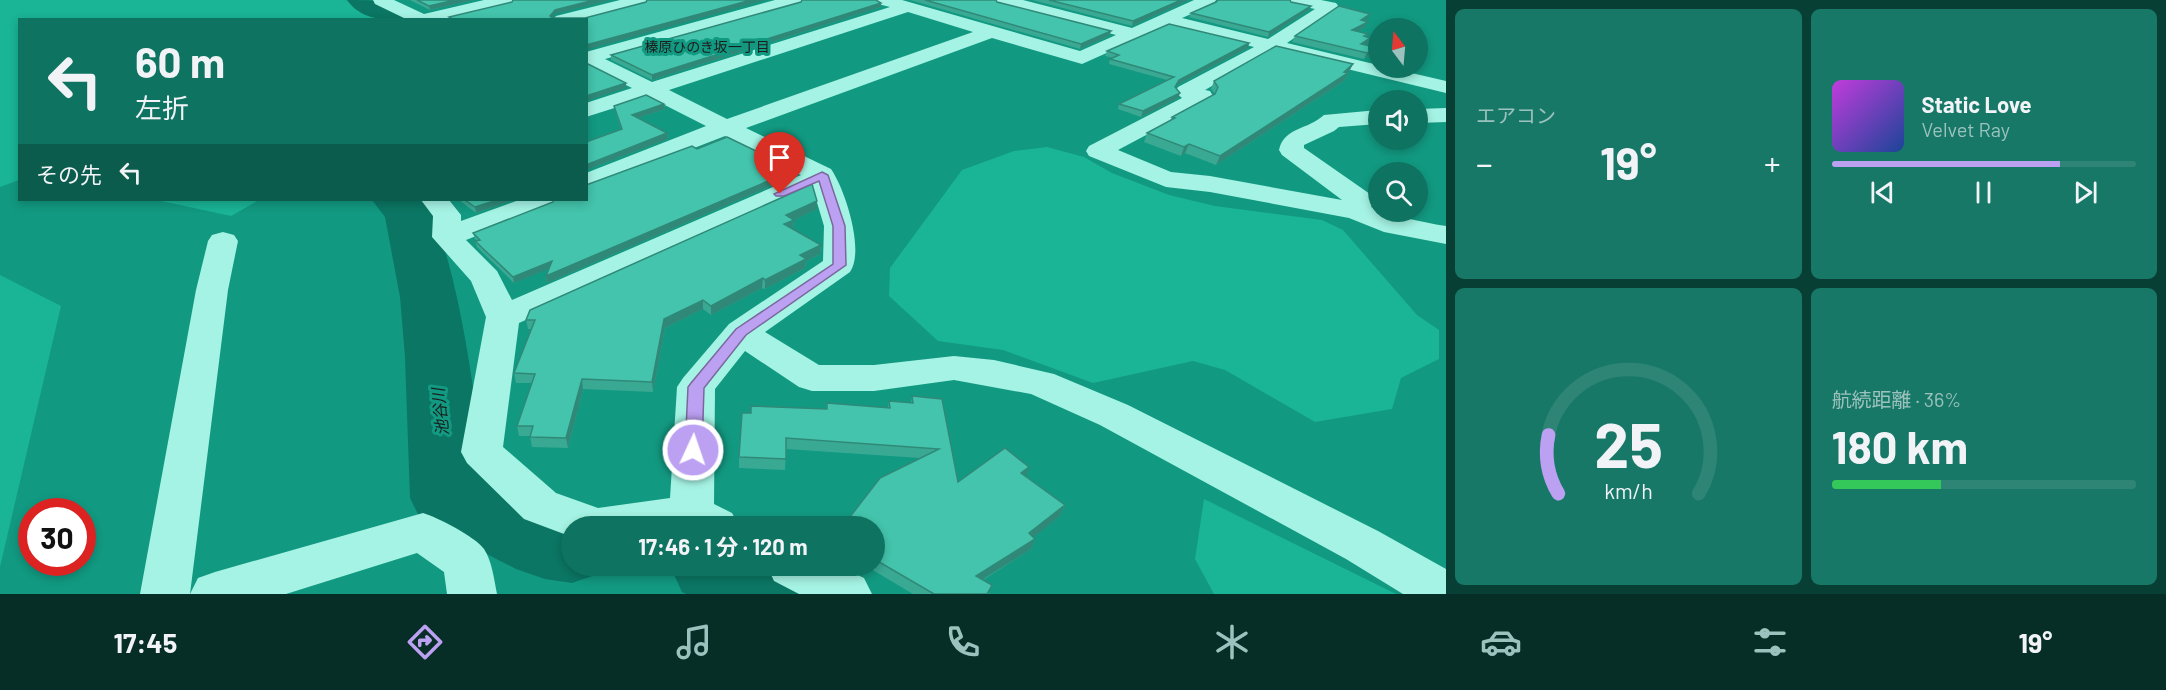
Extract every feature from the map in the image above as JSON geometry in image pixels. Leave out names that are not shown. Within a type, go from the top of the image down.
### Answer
[{"type":"street","points":[[381,0],[421,18]]},
{"type":"street","points":[[427,18],[506,0]]},
{"type":"street","points":[[749,0],[770,7]]},
{"type":"street","points":[[588,58],[794,0]]},
{"type":"street","points":[[884,0],[1082,58],[1208,0]]},
{"type":"street","points":[[1003,0],[1134,34]]},
{"type":"street","points":[[1045,11],[1072,0]]},
{"type":"street","points":[[1296,0],[1330,7],[1271,45],[1186,92],[1202,96],[1098,152],[1166,179],[1210,184],[1356,211],[1394,226],[1446,236]]},
{"type":"street","points":[[569,18],[629,1]]},
{"type":"street","points":[[588,109],[908,7]]},
{"type":"street","points":[[1166,20],[1446,87]]},
{"type":"street","points":[[588,181],[726,128],[990,32]]},
{"type":"street","points":[[588,58],[822,175],[839,226],[839,265],[741,332],[696,387],[703,516]]},
{"type":"street","points":[[1428,116],[1446,115]]},
{"type":"street","points":[[1356,211],[1360,200],[1291,150],[1293,141],[1318,130],[1332,120],[1368,118]]},
{"type":"street","points":[[503,317],[822,175]]},
{"type":"street","points":[[436,201],[447,215],[447,237],[486,278],[503,317],[482,452],[540,506],[566,516]]},
{"type":"street","points":[[447,237],[540,201]]},
{"type":"street","points":[[165,594],[212,290],[223,241]]},
{"type":"street","points":[[741,332],[812,378],[874,378],[954,368],[994,373],[1041,384],[1114,415],[1362,545],[1446,594]]},
{"type":"street","points":[[215,594],[423,532],[466,561],[472,594]]},
{"type":"street","points":[[811,576],[847,594]]},
{"type":"green space","points":[[0,0],[345,0],[361,4],[388,18],[18,18],[18,180],[0,187]]},
{"type":"green space","points":[[1047,147],[1084,157],[1112,173],[1169,195],[1215,206],[1322,220],[1343,230],[1417,315],[1439,330],[1439,359],[1401,378],[1392,409],[1315,422],[1225,370],[1193,361],[1093,383],[1003,350],[938,341],[889,296],[890,268],[962,170],[1014,151]]},
{"type":"green space","points":[[162,201],[257,201],[231,216]]},
{"type":"green space","points":[[0,275],[61,306],[0,567]]},
{"type":"green space","points":[[1204,499],[1396,594],[1214,594],[1195,559]]},
{"type":"building","points":[[417,0],[455,0],[429,6]]},
{"type":"building","points":[[513,0],[594,0],[555,10],[550,16],[552,18],[449,17]]},
{"type":"building","points":[[647,0],[751,0],[588,44],[588,18],[585,18]]},
{"type":"building","points":[[802,0],[876,0],[881,3],[652,75],[611,55],[801,2]]},
{"type":"building","points":[[925,0],[996,0],[1111,31],[1081,44]]},
{"type":"building","points":[[1049,0],[1181,0],[1133,21]]},
{"type":"building","points":[[1218,0],[1290,0],[1311,6],[1269,32],[1191,13]]},
{"type":"building","points":[[1339,6],[1370,14],[1361,20],[1368,22],[1352,30],[1368,34],[1364,36],[1368,39],[1361,44],[1368,46],[1367,53],[1295,36]]},
{"type":"building","points":[[1169,24],[1249,43],[1179,80],[1175,87],[1180,93],[1143,111],[1119,104],[1174,77],[1110,59],[1119,55],[1107,51]]},
{"type":"building","points":[[1276,46],[1353,64],[1344,72],[1348,73],[1220,156],[1189,144],[1184,147],[1147,133],[1215,94],[1218,87],[1214,81]]},
{"type":"building","points":[[588,64],[626,83],[588,95]]},
{"type":"building","points":[[646,95],[664,104],[632,115],[667,133],[588,164],[588,141],[622,129],[614,106]]},
{"type":"building","points":[[727,137],[783,164],[776,168],[787,173],[546,276],[552,261],[513,277],[475,241],[480,240],[473,233],[554,201],[588,201],[588,184],[692,146],[697,149]]},
{"type":"building","points":[[812,184],[817,201],[786,215],[794,220],[784,224],[821,245],[800,255],[806,259],[765,280],[763,278],[711,306],[703,300],[664,319],[652,382],[582,379],[566,438],[530,437],[533,426],[517,426],[535,374],[514,373],[535,320],[526,320],[530,310]]},
{"type":"building","points":[[466,201],[494,201],[475,207]]},
{"type":"building","points":[[912,396],[942,399],[958,482],[1005,448],[1029,467],[1021,473],[1065,505],[1029,533],[1035,539],[976,576],[992,585],[987,594],[934,594],[885,565],[885,516],[851,516],[880,478],[939,449],[786,438],[786,459],[739,457],[742,413],[751,413],[751,406],[827,409],[827,403],[890,408],[889,401],[913,403]]},
{"type":"waterway","name":"池谷川","points":[[362,0],[397,18]]},
{"type":"waterway","name":"池谷川","points":[[398,201],[410,213],[429,297],[437,357],[449,498],[545,544],[561,546]]},
{"type":"waterway","name":"池谷川","points":[[734,576],[773,594]]},
{"type":"district","name":"榛原ひのき坂一丁目","points":[[707,47]]},
{"type":"route","points":[[693,450],[696,387],[741,332],[839,265],[839,226],[833,201],[822,175],[780,194]]}]
